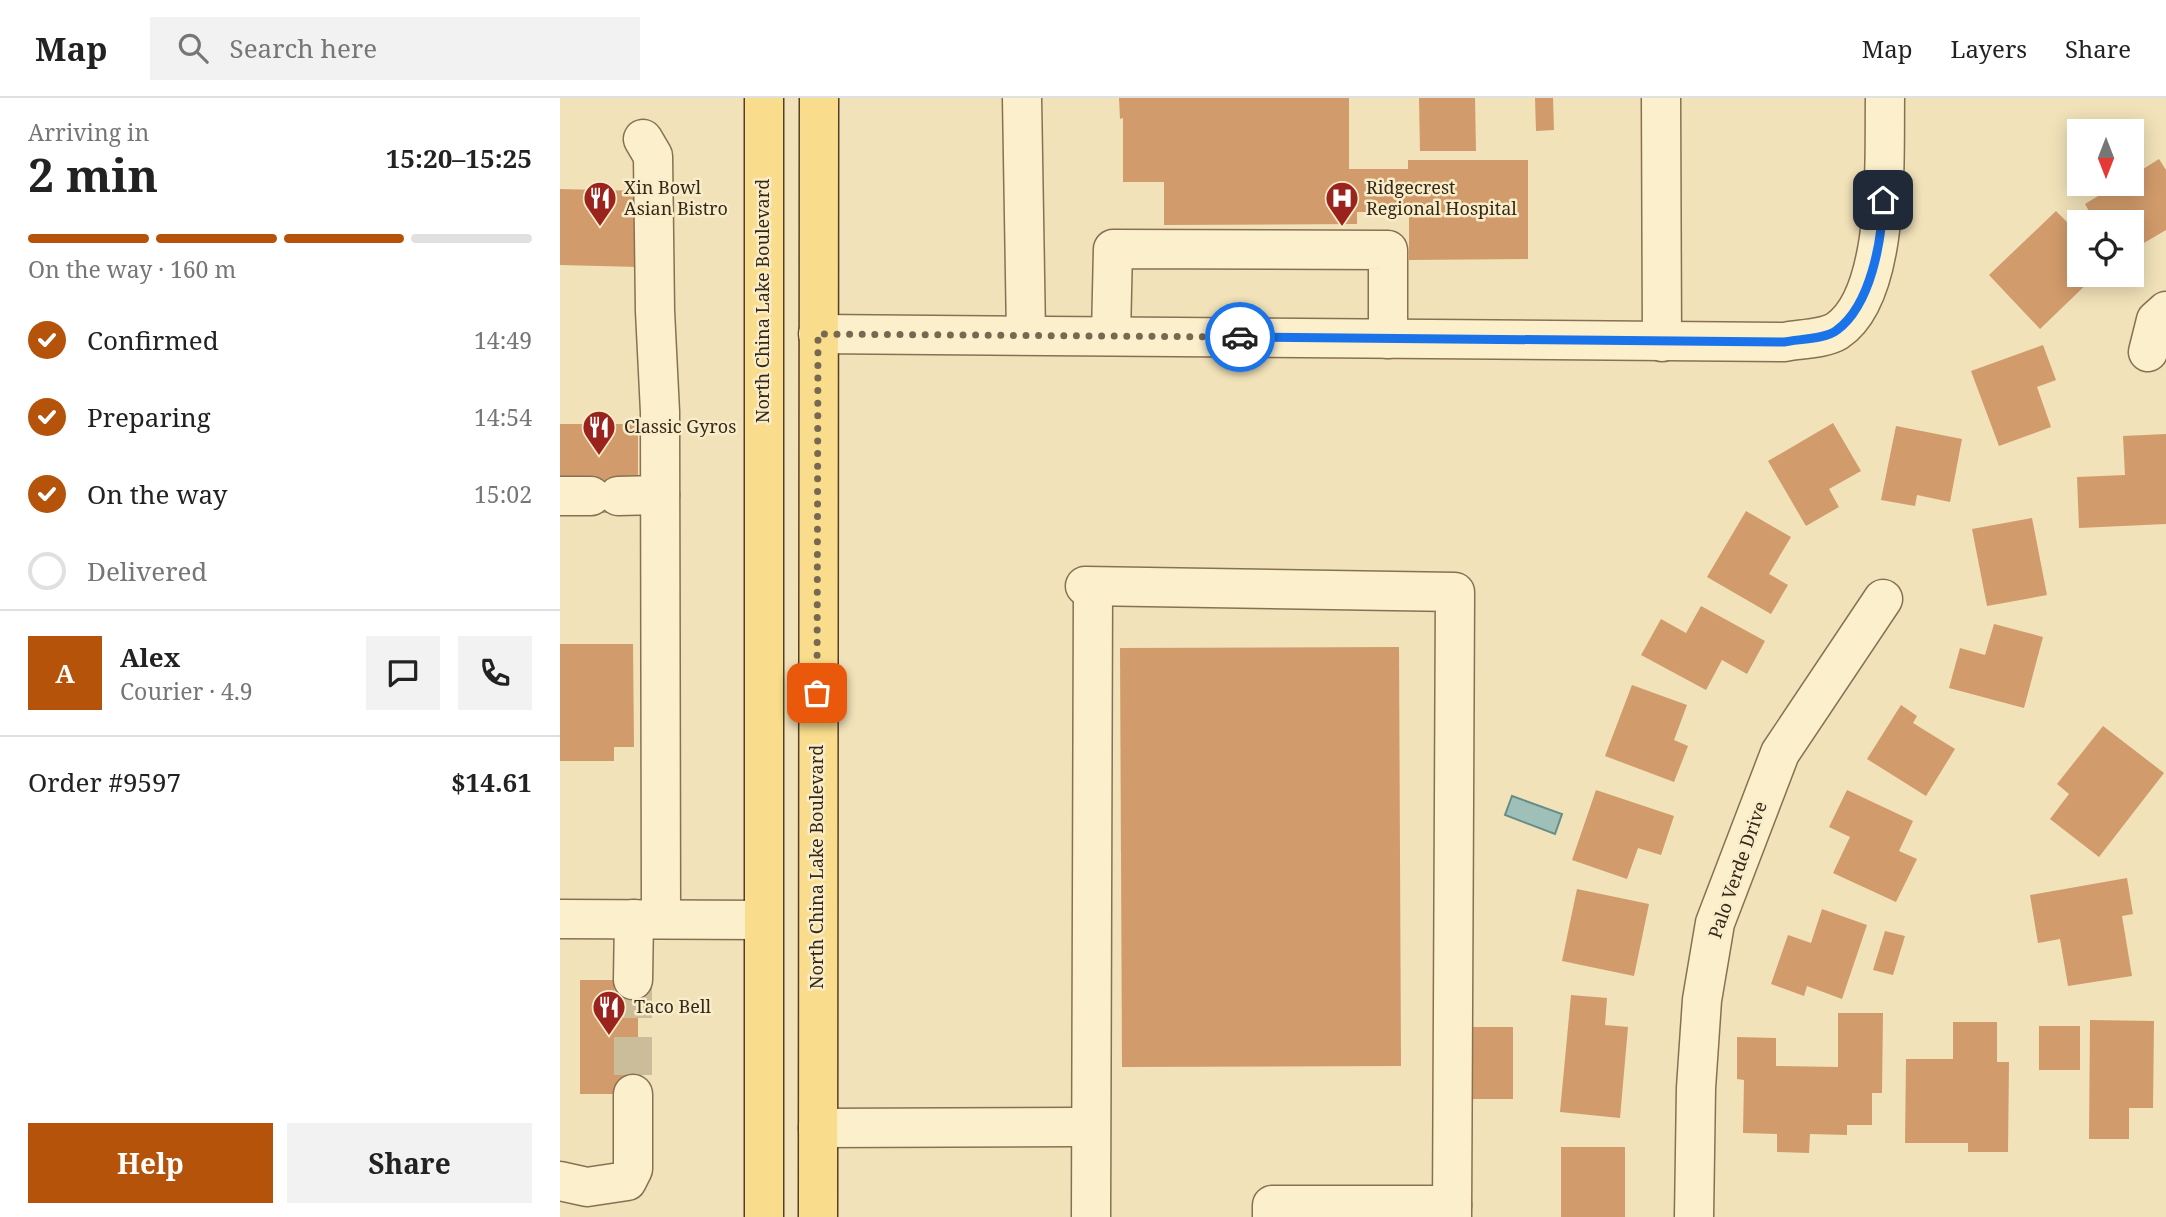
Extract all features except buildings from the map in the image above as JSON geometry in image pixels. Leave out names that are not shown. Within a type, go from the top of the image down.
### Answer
[{"type":"main road","name":"North China Lake Boulevard","points":[[764,98],[764,1217]]},
{"type":"main road","name":"North China Lake Boulevard","points":[[818,1217],[819,98]]},
{"type":"street","points":[[1022,98],[1026,334]]},
{"type":"street","points":[[1661,98],[1662,342]]},
{"type":"street","points":[[818,334],[1662,342],[1797,340],[1836,332],[1862,304],[1882,225],[1885,98]]},
{"type":"street","points":[[633,980],[648,919],[660,495],[653,156],[643,139]]},
{"type":"street","points":[[1111,335],[1112,249],[1388,250],[1388,339]]},
{"type":"street","points":[[2148,352],[2156,320],[2166,311]]},
{"type":"street","points":[[590,496],[660,495]]},
{"type":"street","points":[[1091,1217],[1089,586],[1455,592],[1452,1211],[1272,1205],[1272,1217]]},
{"type":"street","name":"Palo Verde Drive","points":[[1694,1217],[1696,1088],[1702,1000],[1715,923],[1780,753],[1883,599]]},
{"type":"street","points":[[560,919],[763,920]]},
{"type":"street","points":[[560,1181],[587,1187],[627,1181],[633,1169],[633,1094]]},
{"type":"street","points":[[818,1128],[1076,1127]]},
{"type":"water","points":[[1512,796],[1562,814],[1555,834],[1505,815]]},
{"type":"tunnel","points":[[633,980],[633,1094]]},
{"type":"way so far","points":[[817,693],[818,334],[1240,337]]},
{"type":"place","name":"Xin Bowl Asian Bistro","points":[[600,228]]},
{"type":"place","name":"Ridgecrest Regional Hospital","points":[[1342,228]]},
{"type":"place","name":"Classic Gyros","points":[[599,457]]},
{"type":"place","name":"Taco Bell","points":[[609,1037]]},
{"type":"route","points":[[1240,337],[1784,342],[1836,332],[1862,304],[1882,225],[1883,200]]}]
